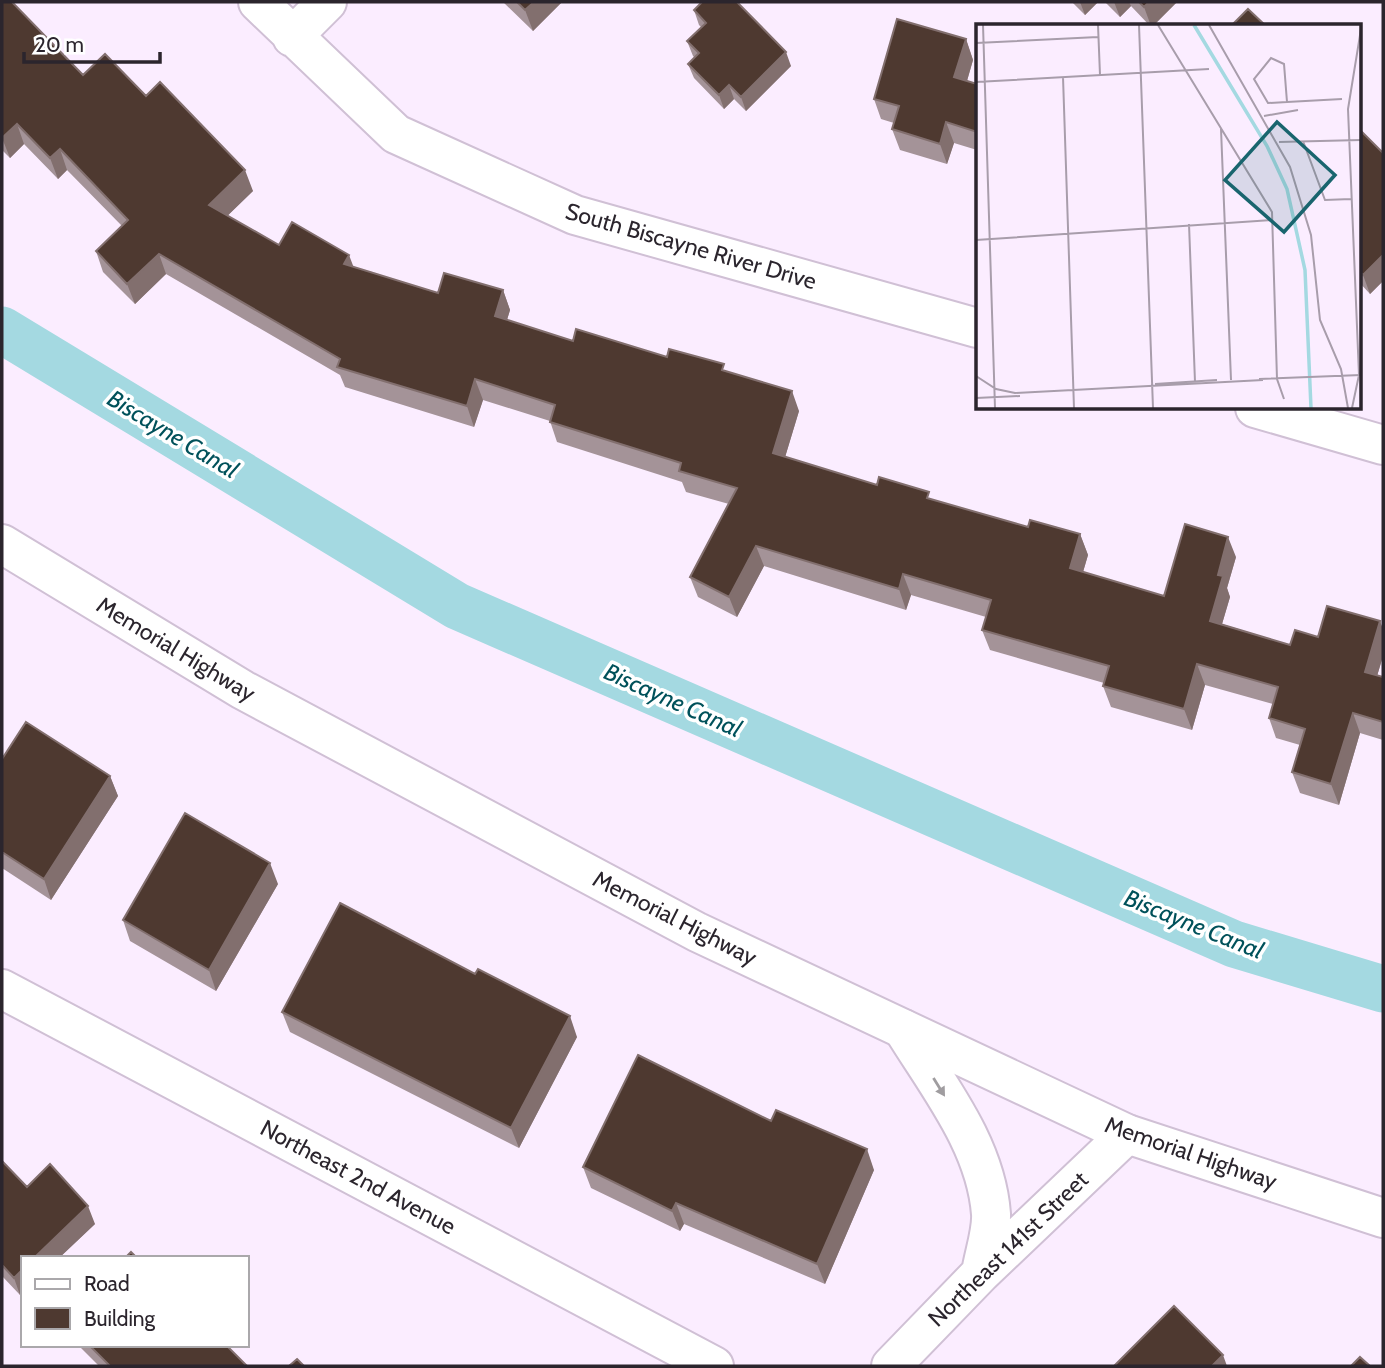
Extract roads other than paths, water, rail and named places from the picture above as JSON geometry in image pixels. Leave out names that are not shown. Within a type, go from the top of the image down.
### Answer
[{"type":"street","name":"South Biscayne River Drive","points":[[258,2],[396,134],[575,215],[976,328]]},
{"type":"street","points":[[292,37],[327,2]]},
{"type":"street","points":[[1262,410],[1383,444]]},
{"type":"street","name":"Memorial Highway","points":[[2,544],[243,691],[697,932],[1127,1134],[1383,1218]]},
{"type":"street","name":"Northeast 2nd Avenue","points":[[2,989],[714,1366]]},
{"type":"street","points":[[903,1029],[968,1135],[985,1176],[991,1217],[981,1273]]},
{"type":"street","name":"Northeast 141st Street","points":[[891,1366],[981,1273],[1127,1134]]},
{"type":"waterway","name":"Biscayne Canal","points":[[2,330],[457,606],[1234,944],[1383,989]]}]
